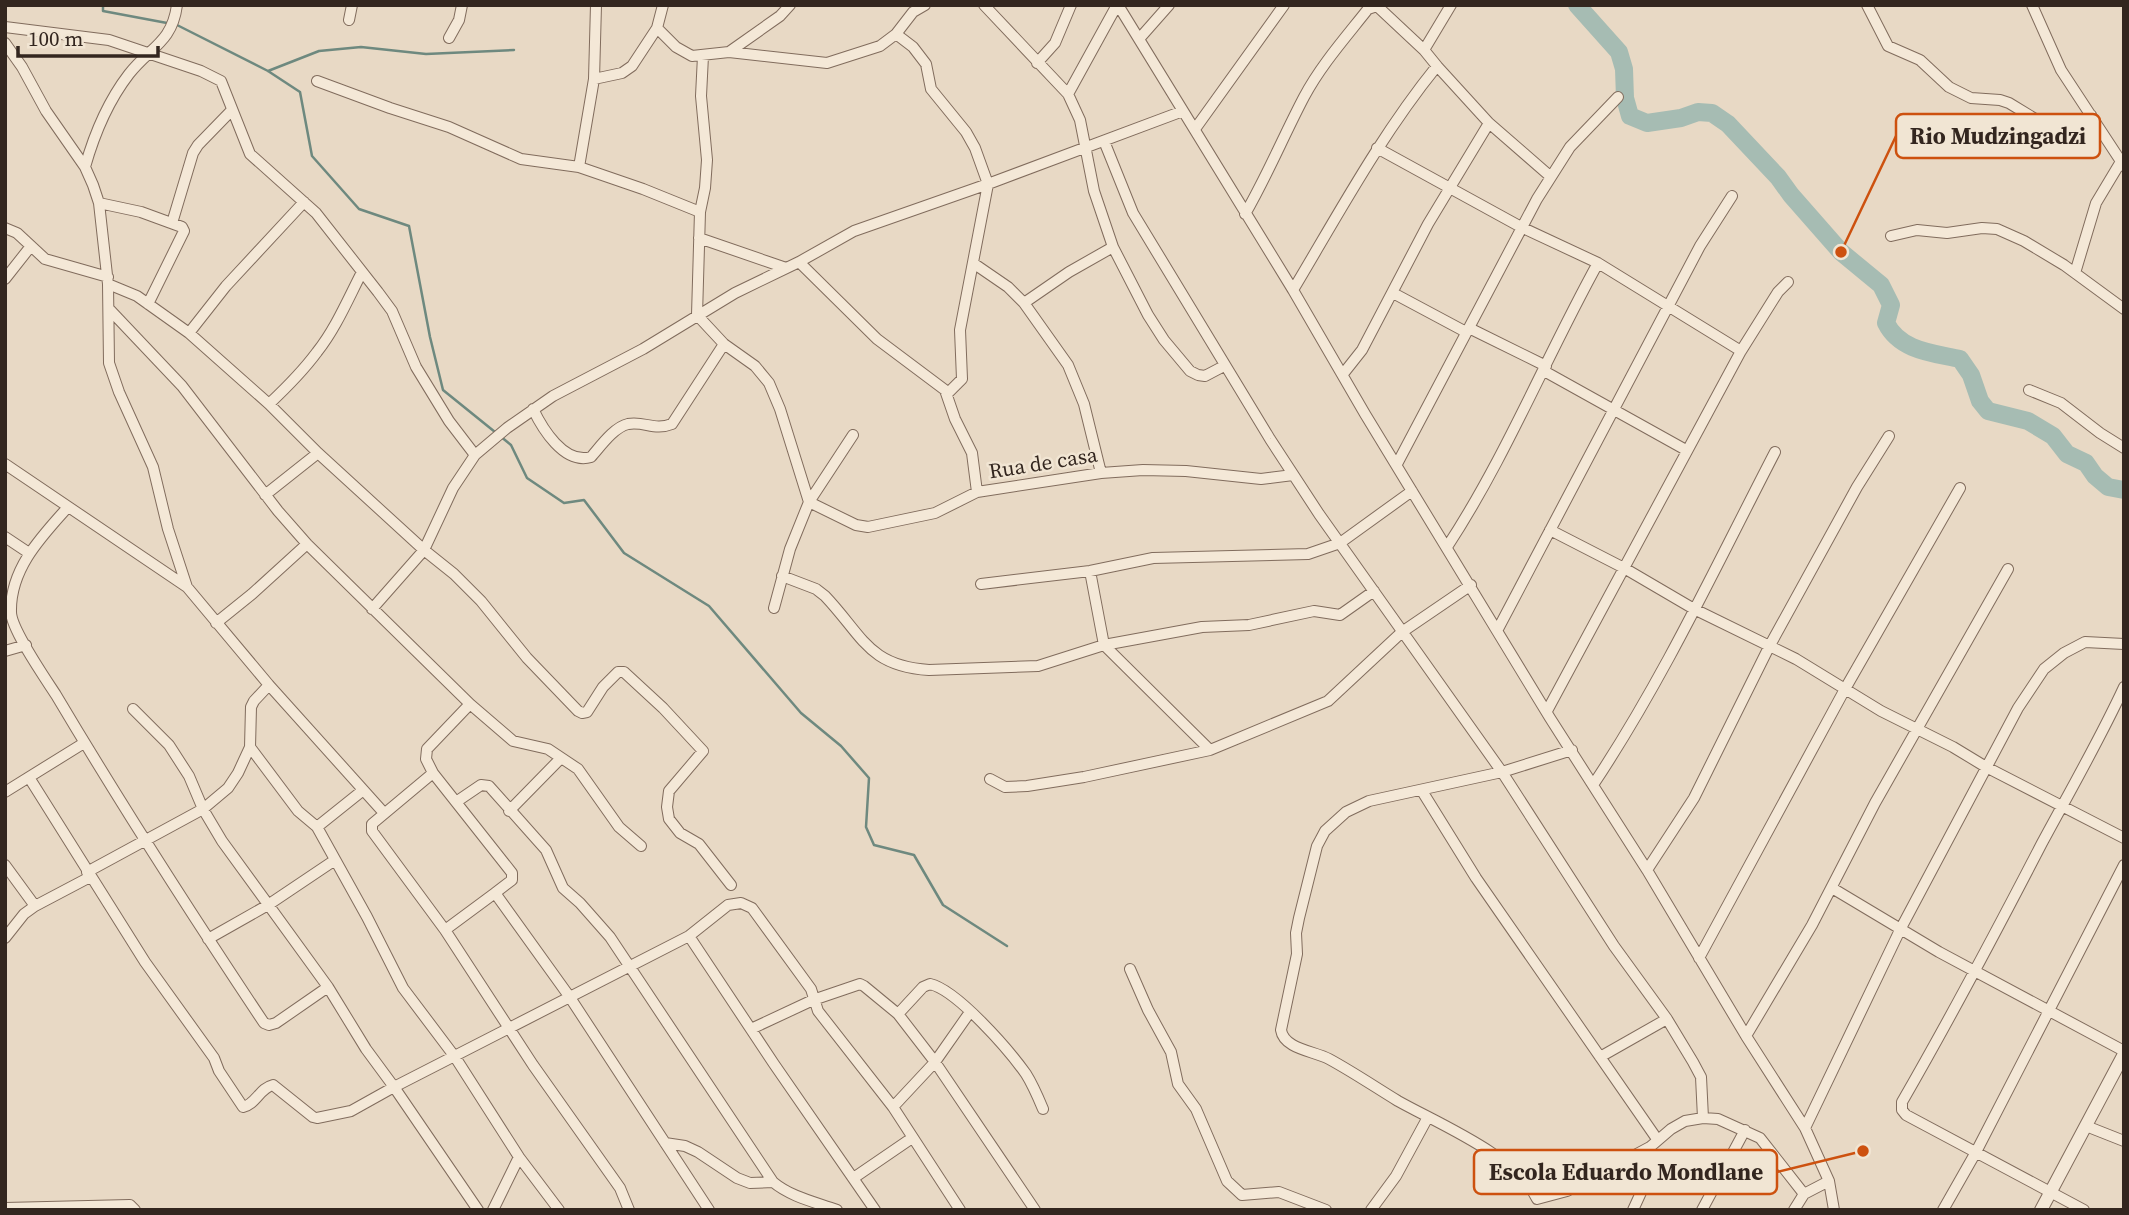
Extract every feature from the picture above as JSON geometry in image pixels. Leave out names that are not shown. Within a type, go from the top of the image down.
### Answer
[{"type":"street","points":[[85,167],[91,145],[112,101],[128,75],[171,31],[177,5]]},
{"type":"street","points":[[349,20],[352,5]]},
{"type":"street","points":[[449,38],[459,20],[463,5]]},
{"type":"street","points":[[579,167],[594,79],[596,5]]},
{"type":"street","points":[[594,79],[622,73],[632,66],[657,28],[663,5]]},
{"type":"street","points":[[729,52],[780,16],[790,5]]},
{"type":"street","points":[[657,28],[676,47],[691,56],[729,52],[827,63],[880,47],[896,34],[907,18],[925,5]]},
{"type":"street","points":[[1037,63],[1055,43],[1071,5]]},
{"type":"street","points":[[1068,94],[1118,5],[1293,290],[1412,491],[1805,1128],[1829,1181],[1834,1210]]},
{"type":"street","points":[[1139,39],[1169,5]]},
{"type":"street","points":[[1195,129],[1284,5]]},
{"type":"street","points":[[1424,51],[1451,5]]},
{"type":"street","points":[[1867,5],[1888,46],[1920,60],[1949,87],[1971,98],[2009,103],[2055,131],[2091,115]]},
{"type":"street","points":[[2032,5],[2061,70],[2122,164],[2096,203],[2075,273]]},
{"type":"street","points":[[986,6],[1068,94],[1080,120],[1094,191],[1113,247],[1164,340],[1190,371],[1198,376],[1205,376],[1224,366]]},
{"type":"street","points":[[1245,214],[1265,180],[1316,77],[1368,9],[1377,6],[1424,51],[1489,123],[1551,177]]},
{"type":"street","points":[[5,27],[96,37],[215,77],[224,87],[245,144],[254,159],[316,213],[392,311],[416,367],[449,421],[475,455]]},
{"type":"street","points":[[896,34],[913,47],[926,64],[931,89],[966,132],[988,184],[960,330],[962,379],[947,394]]},
{"type":"street","points":[[5,43],[22,67],[46,111],[85,167],[99,203],[110,310],[109,363],[153,467],[168,528],[187,587]]},
{"type":"street","points":[[703,56],[701,96],[707,160],[705,188],[699,212],[697,315],[724,344],[755,366],[769,383],[780,409],[809,502]]},
{"type":"street","points":[[1293,290],[1377,148],[1437,65]]},
{"type":"street","points":[[317,81],[449,127],[521,159],[579,167],[699,212]]},
{"type":"street","points":[[1397,464],[1521,227],[1551,177],[1570,147],[1618,97]]},
{"type":"street","points":[[172,223],[198,145],[232,110]]},
{"type":"street","points":[[372,609],[425,550],[453,488],[475,455],[533,409],[643,349],[736,292],[799,262],[854,231],[1183,111]]},
{"type":"street","points":[[1343,374],[1362,350],[1450,188],[1489,123]]},
{"type":"street","points":[[1104,141],[1133,213],[1224,366],[1293,474],[1502,772],[1614,946],[1667,1019],[1701,1077],[1703,1118]]},
{"type":"street","points":[[1377,148],[1521,227],[1598,263],[1741,351]]},
{"type":"street","points":[[1498,629],[1700,246],[1732,196]]},
{"type":"street","points":[[189,333],[226,286],[304,202]]},
{"type":"street","points":[[99,203],[141,212],[182,227],[184,234],[148,304]]},
{"type":"street","points":[[5,228],[17,233],[45,259],[108,281],[148,304],[189,333],[454,574],[481,601],[527,658],[578,711],[587,712],[614,675],[624,672],[701,748],[701,755],[669,791],[668,819],[680,833],[699,844],[731,885]]},
{"type":"street","points":[[1891,236],[1917,230],[1947,233],[1982,228],[1997,229],[2024,241],[2122,305]]},
{"type":"street","points":[[699,238],[786,268]]},
{"type":"street","points":[[5,279],[31,246]]},
{"type":"street","points":[[1024,303],[1069,272],[1113,247]]},
{"type":"street","points":[[799,262],[870,332],[947,394],[973,458],[977,492]]},
{"type":"street","points":[[973,263],[1008,287],[1024,303],[1068,365],[1075,380],[1101,473]]},
{"type":"street","points":[[1447,547],[1481,492],[1598,263]]},
{"type":"street","points":[[269,404],[319,350],[342,313],[362,272]]},
{"type":"street","points":[[1547,711],[1741,351],[1778,292],[1788,282]]},
{"type":"street","points":[[1392,293],[1545,369],[1686,450]]},
{"type":"street","points":[[110,310],[182,386],[265,495],[307,544],[470,704],[513,741],[537,745],[583,773],[619,827],[641,846]]},
{"type":"street","points":[[533,409],[544,432],[559,447],[578,457],[591,457],[610,436],[627,425],[658,428],[672,424],[724,344]]},
{"type":"street","points":[[2029,390],[2061,403],[2124,448]]},
{"type":"street","points":[[774,608],[790,549],[809,502],[853,435]]},
{"type":"street","points":[[1647,870],[1694,798],[1769,648],[1857,487],[1889,436]]},
{"type":"street","points":[[1594,785],[1620,745],[1694,609],[1775,452]]},
{"type":"street","points":[[265,495],[318,453]]},
{"type":"street","points":[[5,464],[187,587],[269,685],[384,813]]},
{"type":"street","name":"Rua de casa","points":[[809,502],[845,520],[868,527],[935,513],[977,492],[1101,473],[1186,471],[1261,480],[1293,474]]},
{"type":"street","points":[[1699,958],[1844,689],[1959,488]]},
{"type":"street","points":[[981,584],[1090,571],[1153,558],[1308,554],[1339,543],[1412,491]]},
{"type":"street","points":[[68,507],[29,553],[9,591],[12,620],[84,743],[264,1023],[276,1023],[328,988]]},
{"type":"street","points":[[1550,530],[1625,568],[1694,609],[1796,659],[1844,689],[1986,767],[2124,838]]},
{"type":"street","points":[[5,537],[29,553]]},
{"type":"street","points":[[216,623],[253,594],[307,544]]},
{"type":"street","points":[[1746,1036],[1832,888],[1869,813],[2008,569]]},
{"type":"street","points":[[1090,571],[1104,645],[1210,750]]},
{"type":"street","points":[[782,576],[816,589],[825,596],[869,650],[884,660],[913,669],[1038,666],[1104,645],[1202,626],[1249,625],[1314,611],[1340,615],[1374,592]]},
{"type":"street","points":[[990,779],[1005,786],[1027,786],[1096,775],[1210,750],[1328,701],[1402,632],[1471,585]]},
{"type":"street","points":[[1805,1128],[1900,930],[2018,708],[2044,669],[2064,653],[2085,642],[2124,644]]},
{"type":"street","points":[[5,651],[26,645]]},
{"type":"street","points":[[5,938],[35,906],[145,840],[203,809],[228,788],[250,747],[251,707],[269,685]]},
{"type":"street","points":[[2084,1210],[1906,1115],[1902,1110],[1902,1102],[1976,972],[2124,687]]},
{"type":"street","points":[[445,930],[512,880],[512,873],[433,773],[426,759],[427,749],[470,704]]},
{"type":"street","points":[[133,709],[169,745],[189,776],[203,809],[222,841],[328,988],[366,1049],[478,1210]]},
{"type":"street","points":[[5,792],[30,779],[84,743]]},
{"type":"street","points":[[250,747],[298,811],[317,827],[368,916],[403,988],[455,1058],[519,1157],[559,1210]]},
{"type":"street","points":[[1572,750],[1502,772],[1359,804],[1346,812],[1321,838],[1296,933],[1297,954],[1281,1030],[1282,1037],[1287,1042],[1328,1058],[1506,1164],[1524,1179],[1537,1204],[1567,1191],[1685,1122],[1703,1118],[1718,1119],[1759,1138],[1804,1194]]},
{"type":"street","points":[[509,811],[561,758]]},
{"type":"street","points":[[433,773],[372,824],[372,831],[445,930],[533,1065],[620,1188],[629,1210]]},
{"type":"street","points":[[30,779],[88,875],[145,962],[214,1058],[219,1071],[243,1107],[248,1106],[268,1086],[273,1085],[313,1117],[351,1111],[689,936],[728,905],[741,903],[752,908],[811,989],[818,1012],[892,1107],[960,1210]]},
{"type":"street","points":[[456,802],[481,785],[489,786],[546,850],[559,882],[610,937],[773,1182],[799,1197],[837,1210]]},
{"type":"street","points":[[317,827],[362,791]]},
{"type":"street","points":[[1422,791],[1476,878],[1600,1057],[1653,1143],[1644,1186],[1635,1209]]},
{"type":"street","points":[[208,939],[268,905],[335,860]]},
{"type":"street","points":[[5,865],[35,906]]},
{"type":"street","points":[[1943,1210],[1976,1152],[2124,865]]},
{"type":"street","points":[[1832,888],[1900,930],[2124,1053],[2041,1210]]},
{"type":"street","points":[[495,893],[569,996],[709,1210]]},
{"type":"street","points":[[689,936],[875,1210]]},
{"type":"street","points":[[1130,969],[1148,1010],[1166,1041],[1178,1084],[1196,1109],[1227,1181],[1242,1195],[1279,1192],[1326,1210]]},
{"type":"street","points":[[751,1029],[813,1000],[860,984],[898,1014],[935,1062],[1035,1210]]},
{"type":"street","points":[[898,1014],[923,987],[930,984],[951,994],[1014,1058],[1028,1077],[1043,1109]]},
{"type":"street","points":[[892,1107],[935,1062],[970,1013]]},
{"type":"street","points":[[1600,1057],[1667,1019]]},
{"type":"street","points":[[1371,1210],[1396,1176],[1428,1117]]},
{"type":"street","points":[[2086,1126],[2124,1140]]},
{"type":"street","points":[[1702,1210],[1745,1130]]},
{"type":"street","points":[[855,1177],[912,1138]]},
{"type":"street","points":[[665,1143],[685,1146],[698,1152],[737,1178],[750,1183],[773,1182]]},
{"type":"street","points":[[493,1210],[519,1157]]},
{"type":"street","points":[[1794,1210],[1804,1194],[1829,1181]]},
{"type":"street","points":[[5,1208],[130,1205],[135,1210]]},
{"type":"waterway","points":[[103,5],[103,11],[167,23]]},
{"type":"waterway","points":[[1577,5],[1619,52],[1630,116],[1647,123],[1681,118],[1698,112],[1712,113],[1728,124],[1778,177],[1841,252],[1881,285],[1891,305],[1886,323],[1900,340],[1918,349],[1960,359],[1971,375],[1980,401],[1988,411],[2028,421],[2053,436],[2067,454],[2086,463],[2095,476],[2108,487],[2124,490]]},
{"type":"waterway","points":[[177,25],[268,71],[300,92],[312,156],[359,209],[409,226],[443,390],[495,432]]},
{"type":"waterway","points":[[268,71],[319,51],[361,47],[426,54],[514,50]]},
{"type":"waterway","points":[[500,436],[511,445],[527,478],[564,503],[584,500],[624,553],[709,606],[801,713],[841,746],[869,778],[866,827],[874,845],[914,855],[943,905],[1007,946]]},
{"type":"place","name":"Rio Mudzingadzi","points":[[1841,252]]},
{"type":"place","name":"Escola Eduardo Mondlane","points":[[1863,1151]]}]
